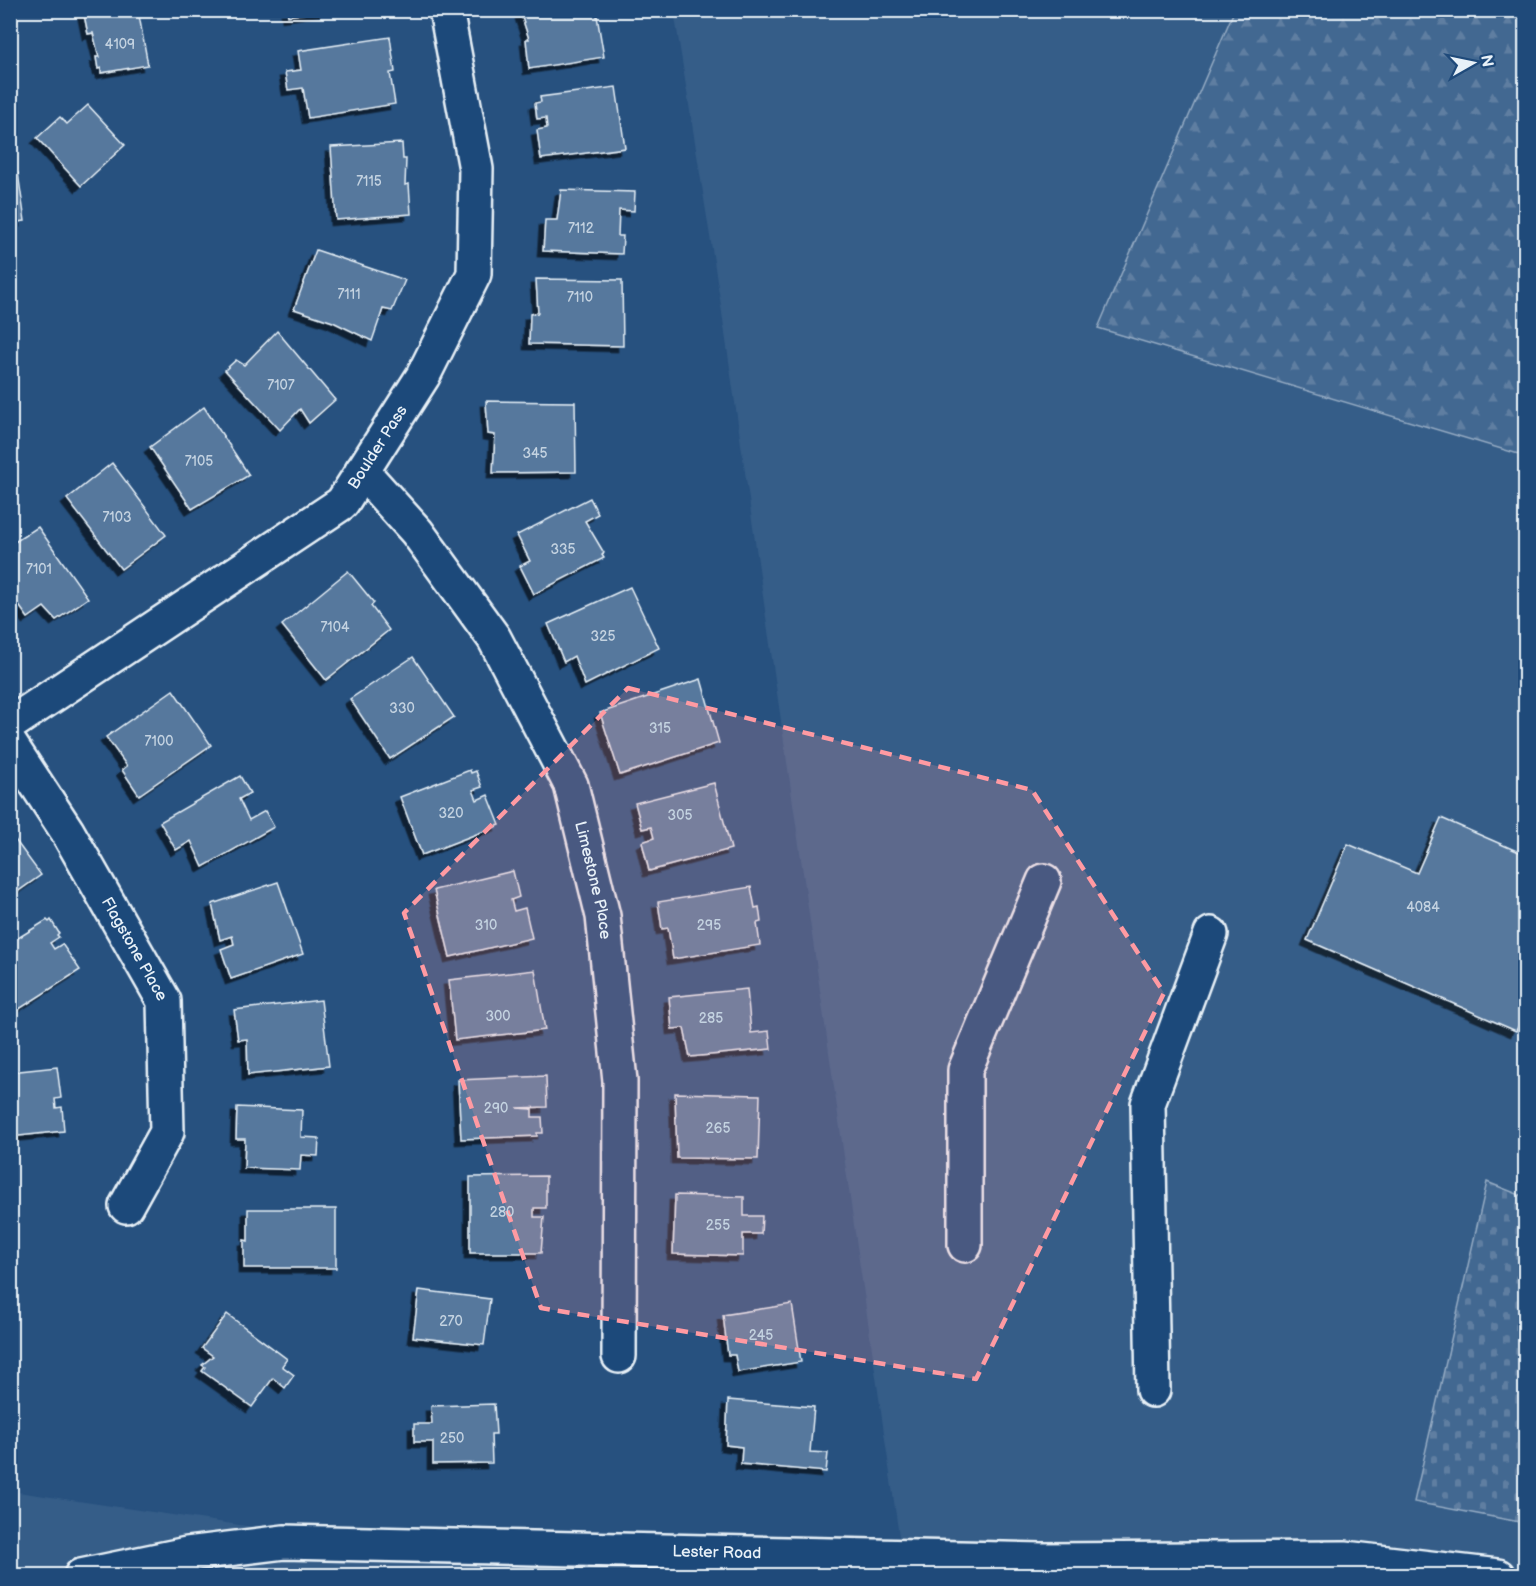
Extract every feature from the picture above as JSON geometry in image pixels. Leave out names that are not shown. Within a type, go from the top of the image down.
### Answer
[{"type":"street","name":"Boulder Pass","points":[[10,724],[342,503],[423,376],[474,274],[476,169],[446,10]]},
{"type":"street","name":"Limestone Place","points":[[362,471],[417,532],[494,638],[572,785],[603,916],[620,1081],[619,1356]]},
{"type":"street","name":"Flagstone Place","points":[[10,744],[67,831],[164,1000],[167,1132],[126,1206]]},
{"type":"street","points":[[966,1245],[965,1070],[1044,881]]},
{"type":"street","points":[[1153,1390],[1148,1104],[1211,934]]},
{"type":"street","name":"Lester Road","points":[[81,1575],[187,1554],[284,1542],[749,1564],[1345,1558],[1498,1575]]},
{"type":"highlighted area","points":[[628,688],[1032,790],[1164,993],[976,1379],[541,1308],[404,913]]},
{"type":"shaded area","points":[[674,11],[1234,11],[1098,328],[1525,456],[1525,1575],[11,1576],[11,1491],[294,1533],[900,1543],[720,299]]},
{"type":"green space","points":[[1234,11],[1525,11],[1525,456],[1098,328]]},
{"type":"green space","points":[[1487,1182],[1525,1197],[1525,1523],[1414,1502]]},
{"type":"building","points":[[83,10],[138,10],[148,65],[101,73],[101,68],[98,69],[96,57],[99,57],[93,33],[88,34]]},
{"type":"building","points":[[287,10],[326,10],[288,16]]},
{"type":"building","points":[[524,10],[596,10],[604,57],[529,69],[526,39],[529,39],[521,14],[525,13]]},
{"type":"building","points":[[390,37],[395,72],[390,73],[395,104],[308,118],[303,88],[288,90],[285,72],[301,70],[298,51]]},
{"type":"building","points":[[616,87],[625,148],[541,159],[537,130],[547,128],[546,118],[537,119],[535,103],[541,102],[540,97]]},
{"type":"building","points":[[88,105],[125,145],[81,186],[37,138],[60,117],[67,124]]},
{"type":"building","points":[[402,143],[403,159],[406,159],[405,185],[409,184],[411,214],[336,220],[331,147]]},
{"type":"building","points":[[18,173],[25,221],[10,223],[10,174]]},
{"type":"building","points":[[561,190],[635,192],[634,211],[619,210],[618,236],[623,236],[622,254],[543,251],[545,220],[557,220]]},
{"type":"building","points":[[316,250],[405,280],[392,311],[383,309],[372,341],[333,322],[294,309]]},
{"type":"building","points":[[536,279],[622,280],[623,346],[529,344],[530,314],[538,313]]},
{"type":"building","points":[[277,331],[335,400],[309,423],[300,409],[280,430],[225,370],[236,360],[244,365]]},
{"type":"building","points":[[486,401],[575,402],[576,472],[493,473],[495,435],[488,434]]},
{"type":"building","points":[[204,407],[249,475],[192,509],[150,447]]},
{"type":"building","points":[[112,463],[166,535],[121,569],[67,499]]},
{"type":"building","points":[[590,498],[598,514],[585,521],[604,553],[602,555],[604,558],[534,594],[520,566],[530,561],[517,535]]},
{"type":"building","points":[[38,527],[88,598],[56,620],[44,607],[28,618],[10,593],[10,545]]},
{"type":"building","points":[[348,571],[374,603],[371,606],[389,630],[326,680],[282,625]]},
{"type":"building","points":[[630,587],[659,648],[585,685],[574,656],[564,662],[548,624]]},
{"type":"building","points":[[413,657],[454,717],[390,759],[350,699]]},
{"type":"building","points":[[701,679],[719,743],[620,775],[600,713]]},
{"type":"building","points":[[173,690],[211,745],[139,795],[122,770],[127,766],[106,737]]},
{"type":"building","points":[[470,770],[471,773],[476,771],[482,787],[473,790],[477,800],[488,795],[500,825],[422,855],[400,797]]},
{"type":"building","points":[[240,776],[250,793],[239,799],[249,820],[265,811],[274,827],[203,867],[191,841],[176,850],[160,822]]},
{"type":"building","points":[[714,783],[731,849],[649,871],[642,842],[654,838],[651,827],[642,829],[635,803]]},
{"type":"building","points":[[1441,818],[1526,855],[1526,1010],[1516,1031],[1307,940],[1348,844],[1417,873]]},
{"type":"building","points":[[10,833],[41,875],[10,897]]},
{"type":"building","points":[[513,871],[519,897],[511,900],[514,911],[525,908],[532,938],[450,957],[434,890]]},
{"type":"building","points":[[278,882],[303,954],[231,979],[221,949],[234,944],[232,936],[220,940],[212,904]]},
{"type":"building","points":[[751,887],[755,908],[759,907],[761,922],[757,923],[760,945],[673,959],[668,928],[662,929],[658,902]]},
{"type":"building","points":[[47,920],[49,922],[51,920],[59,933],[57,935],[59,937],[50,943],[54,949],[62,944],[80,970],[10,1015],[10,943]]},
{"type":"building","points":[[535,970],[545,1030],[455,1040],[449,980]]},
{"type":"building","points":[[747,989],[751,1033],[769,1031],[771,1049],[690,1057],[684,1028],[672,1029],[669,997]]},
{"type":"building","points":[[321,1000],[329,1066],[248,1075],[247,1039],[238,1040],[234,1010]]},
{"type":"building","points":[[57,1067],[61,1098],[55,1099],[56,1108],[62,1107],[64,1131],[10,1137],[10,1072]]},
{"type":"building","points":[[546,1076],[547,1107],[517,1108],[532,1109],[532,1117],[542,1117],[543,1133],[537,1133],[537,1136],[461,1139],[458,1080]]},
{"type":"building","points":[[675,1093],[760,1095],[758,1159],[677,1158]]},
{"type":"building","points":[[237,1107],[302,1110],[301,1137],[319,1138],[318,1156],[301,1155],[300,1170],[244,1168],[245,1139],[236,1139]]},
{"type":"building","points":[[546,1176],[546,1208],[534,1208],[534,1217],[544,1217],[541,1253],[470,1253],[470,1177]]},
{"type":"building","points":[[675,1195],[744,1197],[744,1216],[762,1216],[761,1234],[743,1234],[743,1256],[673,1254]]},
{"type":"building","points":[[248,1209],[336,1209],[336,1268],[244,1268],[244,1240],[248,1241]]},
{"type":"building","points":[[419,1290],[490,1299],[484,1345],[413,1337]]},
{"type":"building","points":[[792,1304],[801,1362],[738,1372],[735,1355],[728,1355],[723,1315]]},
{"type":"building","points":[[227,1314],[287,1359],[282,1366],[294,1375],[285,1388],[273,1378],[252,1407],[202,1371],[205,1367],[202,1365],[213,1356],[202,1348]]},
{"type":"building","points":[[728,1400],[814,1407],[810,1452],[828,1453],[826,1472],[741,1464],[742,1447],[726,1445]]},
{"type":"building","points":[[494,1404],[496,1434],[491,1434],[492,1463],[433,1464],[433,1442],[414,1442],[414,1424],[432,1424],[431,1406]]}]
